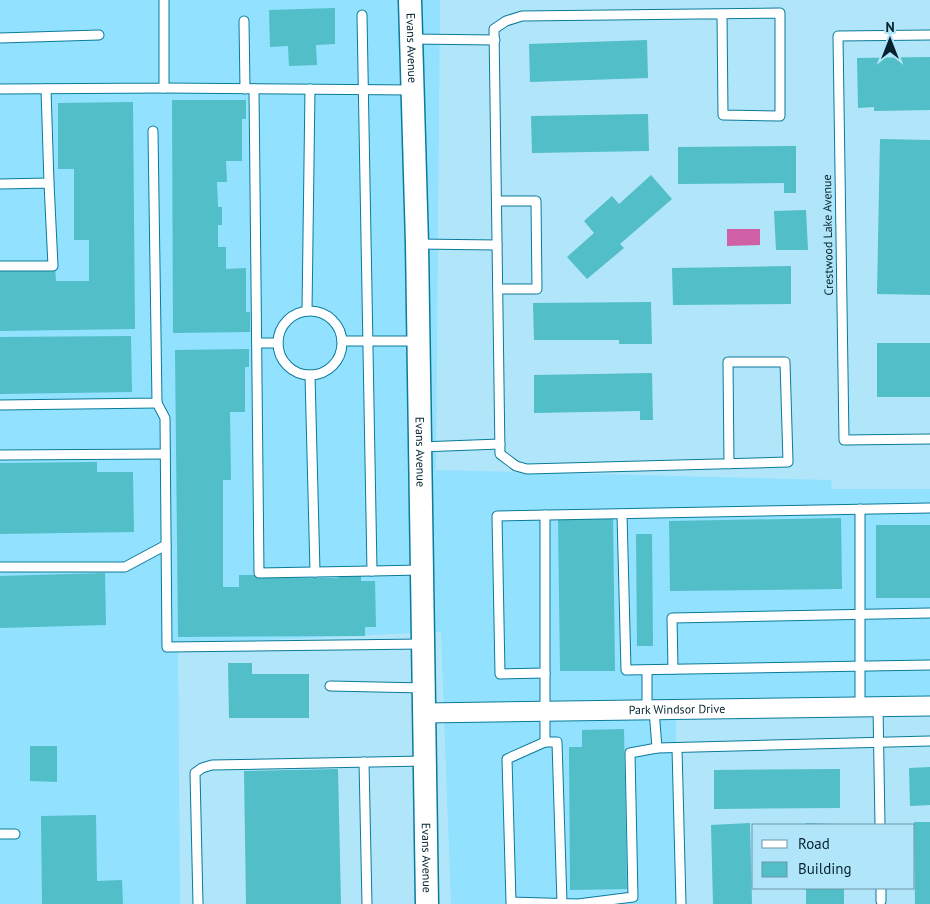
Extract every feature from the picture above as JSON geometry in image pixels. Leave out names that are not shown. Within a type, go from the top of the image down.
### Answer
[{"type":"street","name":"Evans Avenue","points":[[410,0],[417,244],[427,904]]},
{"type":"street","name":"Park Windsor Drive","points":[[425,713],[930,706]]},
{"type":"lane","points":[[163,88],[164,0]]},
{"type":"lane","points":[[722,14],[723,115],[780,116],[780,13],[522,16],[506,21],[494,29],[500,454],[516,466],[527,469],[729,464],[788,462],[785,362],[728,362],[729,464]]},
{"type":"lane","points":[[362,15],[372,571]]},
{"type":"lane","points":[[244,21],[250,89],[257,343],[259,573],[421,570]]},
{"type":"lane","points":[[0,38],[99,35]]},
{"type":"lane","name":"Crestwood Lake Avenue","points":[[930,35],[838,36],[844,440],[930,439]]},
{"type":"lane","points":[[411,39],[495,40]]},
{"type":"lane","points":[[0,89],[412,90]]},
{"type":"lane","points":[[0,266],[52,266],[46,89]]},
{"type":"lane","points":[[307,311],[310,89]]},
{"type":"lane","points":[[153,130],[157,403],[165,418],[167,647],[423,644]]},
{"type":"lane","points":[[0,184],[49,183]]},
{"type":"lane","points":[[497,201],[536,201],[537,289],[498,289]]},
{"type":"lane","points":[[417,244],[497,245]]},
{"type":"lane","points":[[307,311],[318,312],[331,319],[340,332],[342,341],[341,352],[336,361],[320,373],[310,374],[300,373],[290,368],[283,360],[278,343],[281,328],[288,320],[297,314],[307,311]]},
{"type":"lane","points":[[342,341],[418,341]]},
{"type":"lane","points":[[257,343],[278,343]]},
{"type":"lane","points":[[310,374],[314,572]]},
{"type":"lane","points":[[0,405],[157,403]]},
{"type":"lane","points":[[420,447],[500,444]]},
{"type":"lane","points":[[0,455],[165,454]]},
{"type":"lane","points":[[545,673],[500,674],[497,516],[930,508]]},
{"type":"lane","points":[[860,509],[860,666],[879,742],[880,824]]},
{"type":"lane","points":[[622,514],[626,670],[930,665]]},
{"type":"lane","points":[[545,516],[545,742]]},
{"type":"lane","points":[[0,567],[125,567],[166,545]]},
{"type":"lane","points":[[673,669],[672,618],[930,613]]},
{"type":"lane","points":[[647,670],[657,748]]},
{"type":"lane","points":[[330,686],[424,688]]},
{"type":"lane","points":[[562,903],[557,742],[545,742],[508,759],[511,902],[578,904],[633,897],[630,753],[657,748],[930,741]]},
{"type":"lane","points":[[677,748],[681,904]]},
{"type":"lane","points":[[198,904],[195,774],[202,768],[212,765],[425,761]]},
{"type":"lane","points":[[364,762],[367,904]]},
{"type":"lane","points":[[0,834],[15,834]]},
{"type":"lane","points":[[881,889],[881,901]]},
{"type":"shaded area","points":[[0,0],[400,0],[407,244],[413,633],[178,644],[180,904],[0,904]]},
{"type":"shaded area","points":[[419,0],[440,0],[436,470],[831,480],[832,489],[930,489],[930,698],[676,702],[677,904],[451,904],[441,632],[433,632]]},
{"type":"shaded area","points":[[727,229],[760,229],[760,245],[727,246]]},
{"type":"building","points":[[335,8],[335,44],[316,45],[317,65],[289,66],[288,46],[270,47],[269,10]]},
{"type":"building","points":[[647,40],[648,78],[530,82],[529,44]]},
{"type":"building","points":[[930,57],[930,110],[874,111],[874,107],[858,108],[857,58]]},
{"type":"building","points":[[172,100],[246,100],[246,119],[242,119],[242,161],[226,161],[227,182],[217,182],[218,207],[222,207],[222,225],[218,225],[218,247],[226,247],[226,269],[246,268],[246,312],[250,312],[250,332],[173,333]]},
{"type":"building","points":[[133,102],[135,329],[0,331],[0,268],[55,267],[56,281],[89,281],[89,240],[74,240],[74,169],[58,169],[58,103]]},
{"type":"building","points":[[648,114],[649,151],[532,153],[531,116]]},
{"type":"building","points":[[880,139],[930,140],[930,295],[877,294]]},
{"type":"building","points":[[796,146],[796,193],[784,193],[784,183],[678,184],[678,147]]},
{"type":"building","points":[[651,175],[672,199],[620,244],[624,248],[587,279],[567,257],[594,233],[584,221],[612,196],[619,204]]},
{"type":"building","points":[[806,210],[808,250],[776,250],[774,211]]},
{"type":"building","points":[[791,266],[791,304],[673,305],[672,268]]},
{"type":"building","points":[[651,302],[652,344],[619,344],[619,340],[534,340],[533,303]]},
{"type":"building","points":[[131,336],[132,392],[0,394],[0,337]]},
{"type":"building","points":[[877,343],[930,343],[930,397],[877,397]]},
{"type":"building","points":[[249,349],[249,367],[245,367],[245,412],[230,412],[231,480],[223,480],[223,587],[239,587],[239,575],[257,575],[257,578],[338,578],[338,573],[361,573],[361,581],[375,581],[376,627],[365,627],[365,636],[178,637],[175,350]]},
{"type":"building","points":[[652,373],[653,420],[640,420],[640,411],[534,413],[534,375]]},
{"type":"building","points":[[97,462],[97,472],[133,472],[134,532],[0,534],[0,463]]},
{"type":"building","points":[[613,515],[615,671],[560,671],[558,516]]},
{"type":"building","points":[[841,518],[842,589],[670,591],[669,521]]},
{"type":"building","points":[[876,525],[930,525],[930,598],[876,598]]},
{"type":"building","points":[[636,534],[652,534],[653,646],[637,646]]},
{"type":"building","points":[[105,573],[106,625],[0,628],[0,576]]},
{"type":"building","points":[[228,663],[252,663],[252,674],[309,674],[309,718],[229,718]]},
{"type":"building","points":[[624,729],[627,889],[570,890],[569,747],[582,747],[582,730]]},
{"type":"building","points":[[30,746],[57,746],[57,782],[30,781]]},
{"type":"building","points":[[930,767],[930,805],[910,806],[909,768]]},
{"type":"building","points":[[338,769],[341,904],[246,904],[244,771]]},
{"type":"building","points":[[840,769],[840,808],[714,809],[714,770]]},
{"type":"building","points":[[96,815],[97,881],[122,880],[123,904],[42,904],[41,816]]},
{"type":"building","points":[[914,822],[930,822],[930,904],[915,904]]},
{"type":"building","points":[[750,823],[752,904],[713,904],[711,825]]},
{"type":"building","points":[[806,889],[844,889],[844,904],[806,904]]}]
